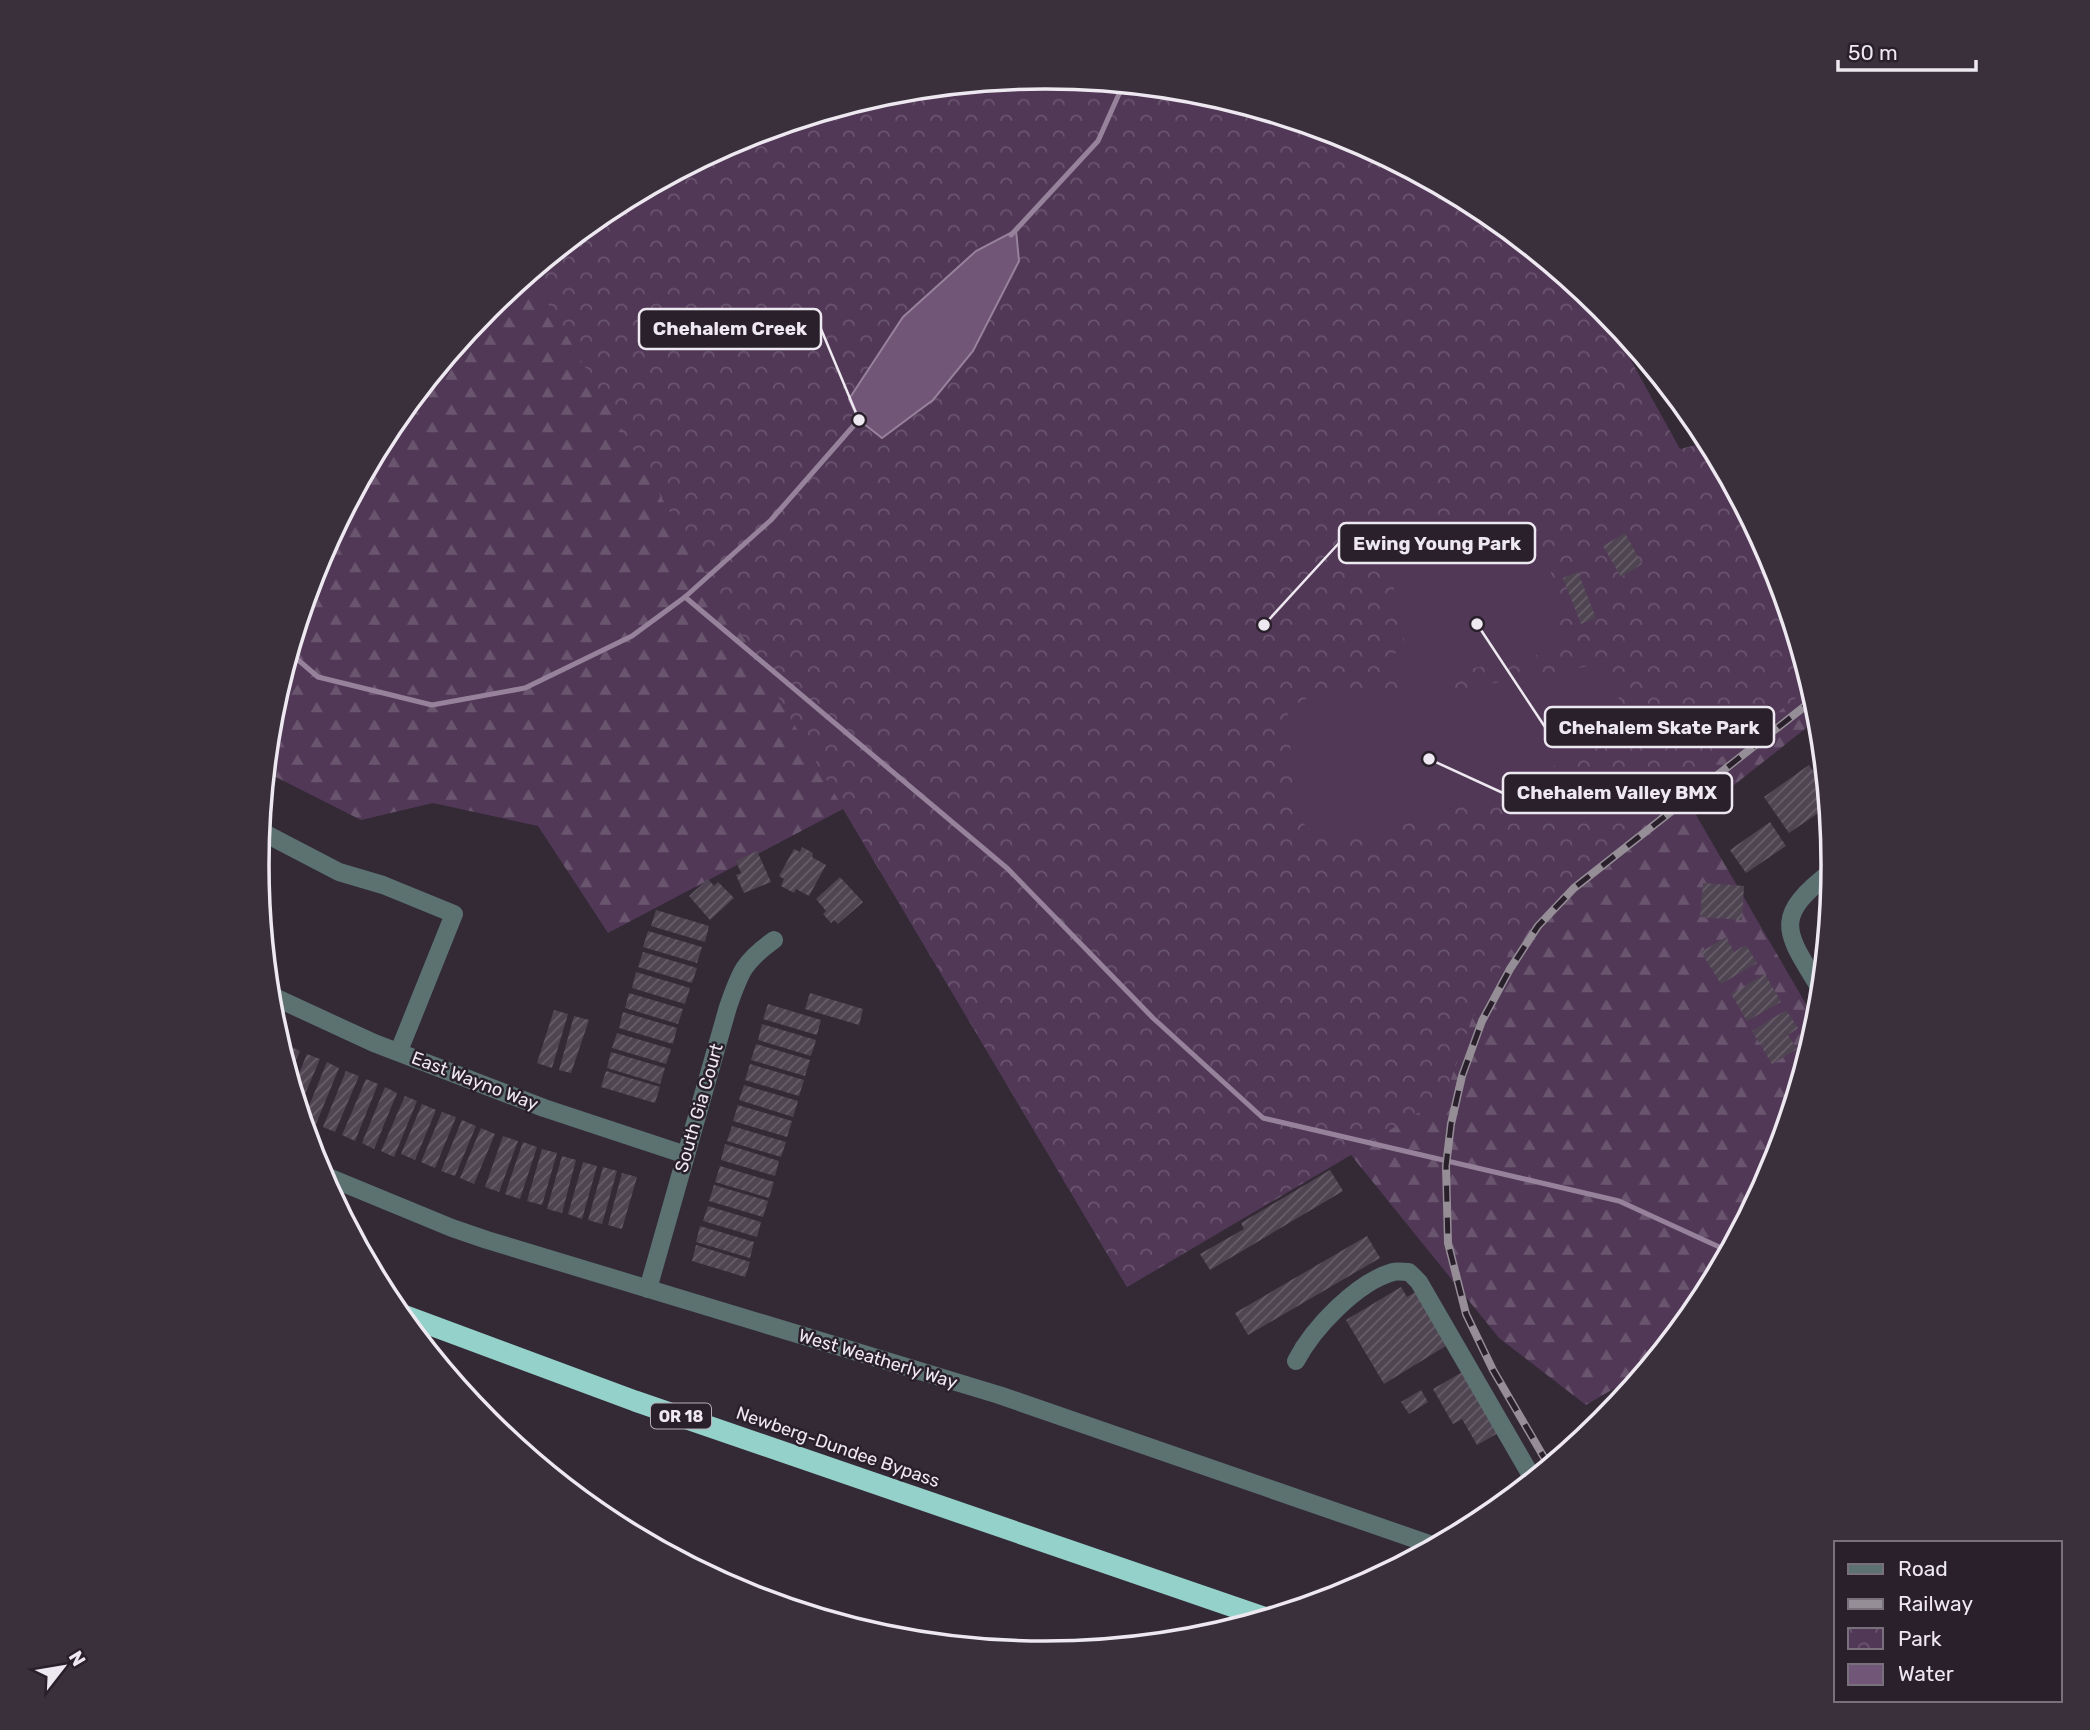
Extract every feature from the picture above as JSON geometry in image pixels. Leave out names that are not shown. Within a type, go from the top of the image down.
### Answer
[{"type":"highway","name":"Newberg-Dundee Bypass","points":[[418,1320],[635,1401],[1250,1613]]},
{"type":"street","points":[[270,836],[339,872],[383,885],[454,914],[399,1051]]},
{"type":"street","points":[[1812,976],[1795,948],[1789,923],[1796,903],[1820,880]]},
{"type":"street","name":"South Gia Court","points":[[648,1289],[728,1007],[741,971],[753,955],[774,940]]},
{"type":"street","name":"East Wayno Way","points":[[281,1000],[374,1043],[544,1108],[686,1155]]},
{"type":"street","name":"West Weatherly Way","points":[[336,1180],[452,1228],[999,1395],[1424,1542]]},
{"type":"street","points":[[1296,1360],[1303,1346],[1332,1313],[1364,1286],[1394,1271],[1409,1272],[1419,1282],[1528,1471]]},
{"type":"green space","points":[[1045,89],[1146,96],[1218,109],[1782,623],[1808,727],[1696,815],[1807,1007],[1780,1114],[1762,1162],[1717,1253],[1690,1296],[1628,1376],[1620,1385],[1586,1405],[1499,1338],[1351,1155],[1127,1287],[843,809],[608,933],[538,826],[433,803],[361,820],[275,776],[284,714],[296,664],[328,568],[373,477],[430,393],[496,316],[573,250],[657,193],[748,148],[796,130],[894,104],[994,91]]},
{"type":"green space","points":[[1045,89],[1096,91],[1196,104],[1294,130],[1342,148],[1433,193],[1476,220],[1517,250],[1594,316],[1627,352],[1680,449],[1697,445],[1741,522],[1762,568],[1780,616],[1801,694],[1587,863],[1518,937],[1471,1021],[1445,1097],[1127,1287],[535,281],[614,220],[657,193],[748,148],[844,116],[944,96]]},
{"type":"green space","points":[[1509,541],[1510,544],[1517,543],[1531,548],[1549,565],[1559,607],[1553,627],[1559,646],[1552,652],[1449,673],[1444,685],[1438,688],[1401,689],[1394,655],[1404,640],[1395,594],[1396,571],[1412,562]]},
{"type":"green space","points":[[1607,663],[1628,727],[1506,791],[1366,837],[1324,838],[1310,831],[1295,813],[1288,714],[1303,700],[1316,695],[1438,693]]},
{"type":"water","points":[[1016,230],[1019,261],[973,351],[933,400],[882,438],[859,420],[849,399],[903,317],[976,251]]},
{"type":"building","points":[[1625,533],[1642,564],[1621,577],[1603,546]]},
{"type":"building","points":[[1578,572],[1596,618],[1581,624],[1563,578]]},
{"type":"building","points":[[1809,765],[1815,774],[1819,813],[1789,833],[1764,797]]},
{"type":"building","points":[[1770,822],[1786,846],[1746,873],[1730,850]]},
{"type":"building","points":[[802,847],[826,865],[809,896],[796,889],[794,893],[781,886],[784,879],[779,876],[794,849],[800,852]]},
{"type":"building","points":[[757,851],[771,882],[744,893],[736,875],[741,873],[736,861]]},
{"type":"building","points":[[840,877],[863,902],[838,924],[834,920],[831,923],[823,914],[826,911],[816,899]]},
{"type":"building","points":[[708,879],[714,886],[718,882],[734,898],[710,920],[689,896]]},
{"type":"building","points":[[1703,883],[1744,886],[1742,920],[1700,917]]},
{"type":"building","points":[[656,910],[709,926],[705,942],[651,926]]},
{"type":"building","points":[[648,931],[702,947],[697,963],[643,947]]},
{"type":"building","points":[[1726,937],[1734,952],[1746,945],[1757,963],[1721,984],[1701,952]]},
{"type":"building","points":[[643,952],[697,968],[692,983],[638,967]]},
{"type":"building","points":[[636,972],[690,988],[685,1004],[632,988]]},
{"type":"building","points":[[1765,974],[1781,1002],[1747,1021],[1731,994]]},
{"type":"building","points":[[629,993],[683,1009],[678,1024],[625,1008]]},
{"type":"building","points":[[810,993],[863,1009],[859,1025],[805,1009]]},
{"type":"building","points":[[768,1004],[821,1020],[817,1035],[763,1019]]},
{"type":"building","points":[[554,1010],[568,1014],[552,1068],[537,1063]]},
{"type":"building","points":[[1786,1010],[1798,1028],[1788,1035],[1797,1049],[1772,1064],[1752,1031]]},
{"type":"building","points":[[623,1012],[677,1028],[673,1044],[619,1028]]},
{"type":"building","points":[[574,1016],[589,1020],[571,1073],[559,1070]]},
{"type":"building","points":[[762,1024],[816,1040],[811,1056],[758,1040]]},
{"type":"building","points":[[617,1033],[671,1049],[666,1064],[612,1048]]},
{"type":"building","points":[[756,1044],[810,1060],[805,1076],[751,1060]]},
{"type":"building","points":[[291,1047],[300,1051],[295,1062]]},
{"type":"building","points":[[611,1052],[665,1068],[660,1084],[607,1068]]},
{"type":"building","points":[[307,1054],[320,1059],[305,1095],[299,1075]]},
{"type":"building","points":[[327,1062],[339,1068],[316,1124],[308,1108]]},
{"type":"building","points":[[750,1064],[804,1080],[799,1096],[745,1080]]},
{"type":"building","points":[[346,1071],[359,1076],[335,1132],[323,1127]]},
{"type":"building","points":[[606,1071],[660,1087],[655,1103],[601,1087]]},
{"type":"building","points":[[366,1079],[378,1084],[355,1141],[342,1135]]},
{"type":"building","points":[[744,1085],[798,1101],[793,1117],[739,1100]]},
{"type":"building","points":[[385,1087],[397,1093],[374,1149],[362,1143]]},
{"type":"building","points":[[405,1096],[417,1101],[394,1157],[381,1151]]},
{"type":"building","points":[[422,1104],[436,1110],[415,1160],[401,1154]]},
{"type":"building","points":[[738,1105],[792,1121],[787,1137],[733,1121]]},
{"type":"building","points":[[442,1112],[456,1117],[435,1168],[421,1162]]},
{"type":"building","points":[[462,1120],[476,1126],[455,1176],[441,1171]]},
{"type":"building","points":[[732,1126],[786,1142],[781,1157],[727,1141]]},
{"type":"building","points":[[481,1128],[495,1134],[474,1184],[460,1178]]},
{"type":"building","points":[[503,1136],[518,1141],[499,1192],[485,1187]]},
{"type":"building","points":[[523,1142],[537,1147],[520,1199],[505,1194]]},
{"type":"building","points":[[725,1144],[779,1161],[775,1176],[721,1160]]},
{"type":"building","points":[[542,1149],[557,1153],[542,1205],[527,1201]]},
{"type":"building","points":[[562,1156],[576,1160],[562,1213],[547,1209]]},
{"type":"building","points":[[583,1162],[597,1166],[582,1219],[568,1214]]},
{"type":"building","points":[[720,1166],[774,1182],[769,1198],[715,1182]]},
{"type":"building","points":[[603,1167],[617,1171],[602,1224],[588,1220]]},
{"type":"building","points":[[1330,1170],[1343,1191],[1210,1270],[1200,1254],[1244,1229],[1241,1223]]},
{"type":"building","points":[[622,1173],[637,1177],[622,1229],[608,1225]]},
{"type":"building","points":[[714,1185],[768,1201],[763,1217],[709,1201]]},
{"type":"building","points":[[708,1206],[761,1222],[757,1237],[703,1221]]},
{"type":"building","points":[[700,1226],[754,1242],[750,1258],[696,1242]]},
{"type":"building","points":[[1367,1236],[1380,1258],[1248,1335],[1235,1313]]},
{"type":"building","points":[[696,1245],[750,1262],[745,1277],[692,1261]]},
{"type":"building","points":[[1401,1287],[1407,1297],[1417,1291],[1449,1344],[1384,1384],[1346,1320]]},
{"type":"building","points":[[1464,1371],[1500,1432],[1477,1445],[1462,1419],[1453,1424],[1433,1389]]},
{"type":"building","points":[[1421,1390],[1428,1402],[1409,1414],[1401,1402]]},
{"type":"waterway","points":[[1011,235],[1098,141],[1119,93]]},
{"type":"waterway","points":[[297,659],[318,677],[432,705],[525,688],[632,636],[685,597],[771,520],[863,415]]},
{"type":"waterway","points":[[685,597],[1008,869],[1153,1018],[1263,1118],[1619,1201],[1720,1247]]},
{"type":"railway","points":[[1544,1458],[1493,1370],[1466,1314],[1448,1243],[1446,1166],[1451,1124],[1462,1076],[1482,1021],[1510,969],[1538,926],[1574,888],[1804,707]]},
{"type":"place","name":"Chehalem Creek","points":[[859,420]]},
{"type":"place","name":"Chehalem Skate Park","points":[[1477,624]]},
{"type":"place","name":"Ewing Young Park","points":[[1264,625]]},
{"type":"place","name":"Chehalem Valley BMX","points":[[1429,759]]}]
